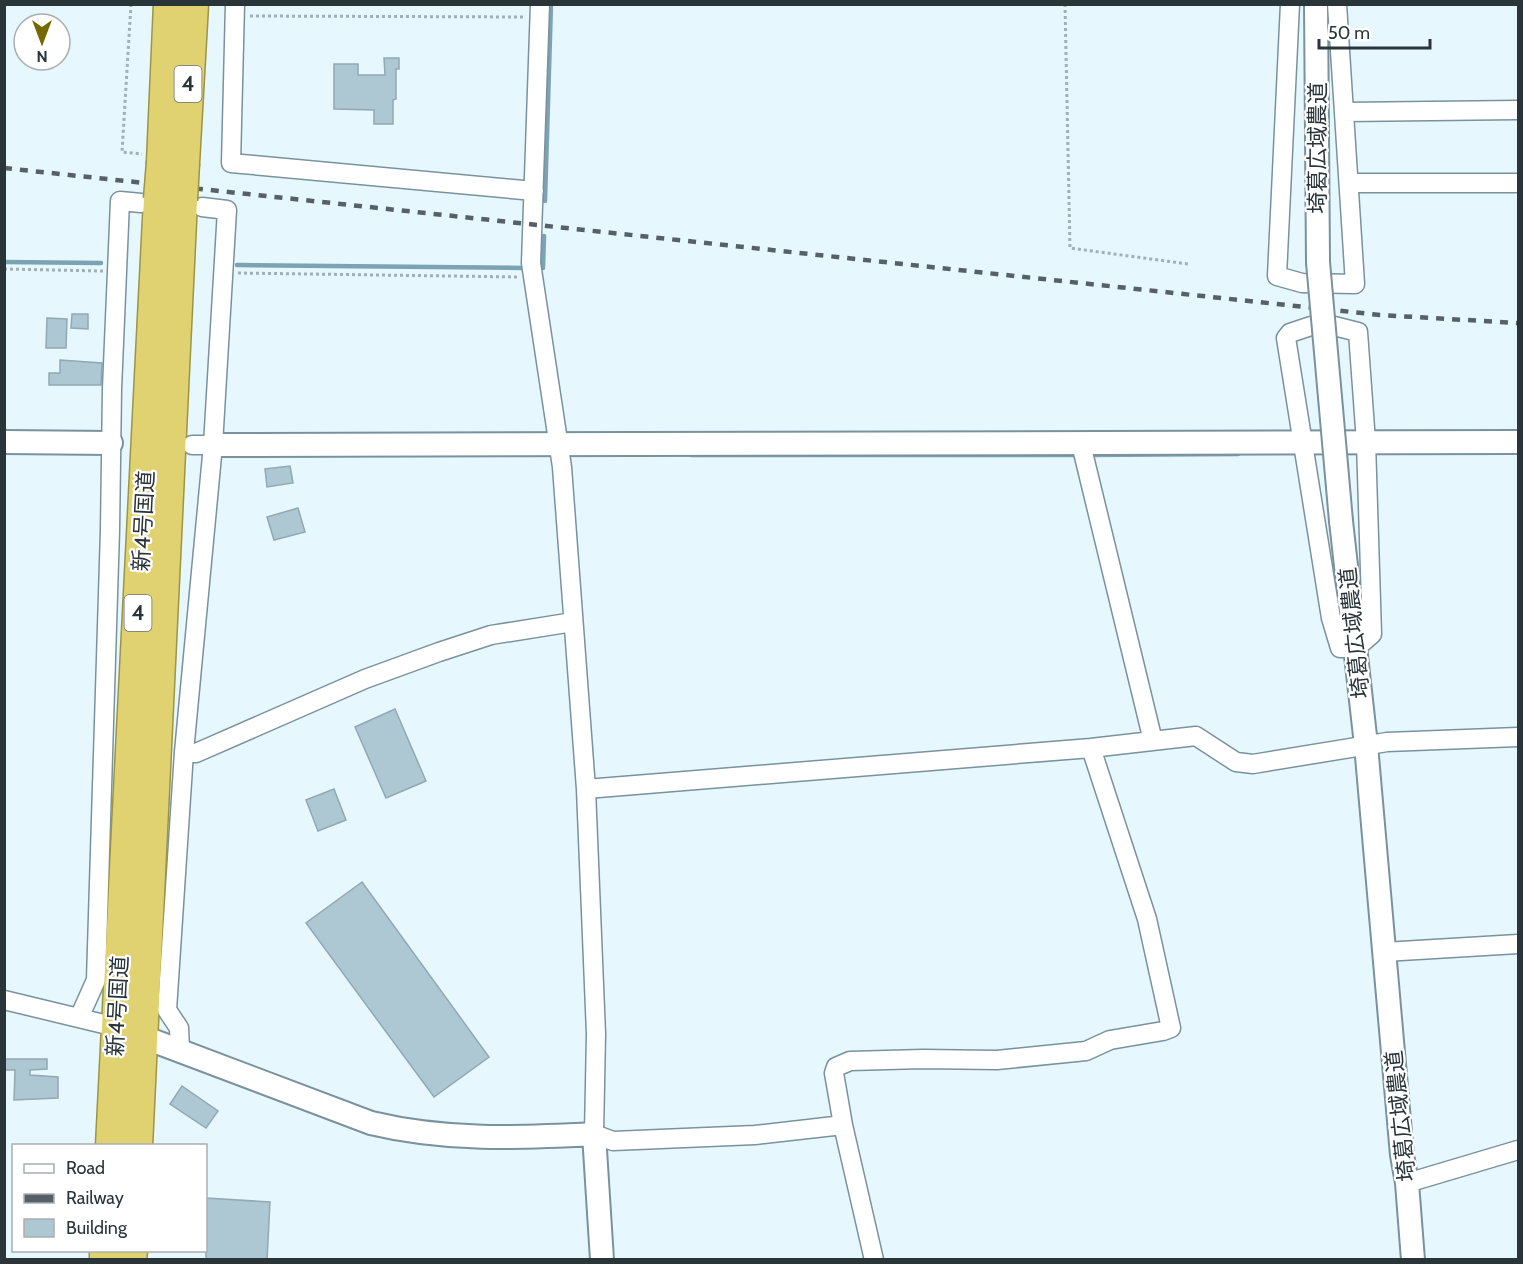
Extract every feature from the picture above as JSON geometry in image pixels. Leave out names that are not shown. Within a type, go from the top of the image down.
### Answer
[{"type":"highway","name":"新4号国道","points":[[111,1144],[129,1032],[171,202],[163,160],[170,4]]},
{"type":"highway","name":"新4号国道","points":[[163,160],[193,4]]},
{"type":"highway","name":"新4号国道","points":[[129,1032],[137,1144]]},
{"type":"street","points":[[1290,4],[1277,276],[1302,283],[1355,284],[1337,4]]},
{"type":"street","name":"埼葛広域農道","points":[[1316,4],[1318,262],[1341,521],[1366,745],[1413,1260]]},
{"type":"street","points":[[235,10],[231,163],[534,191]]},
{"type":"street","points":[[539,11],[531,263],[562,467],[586,789],[596,1034],[594,1134],[603,1260]]},
{"type":"street","points":[[1344,112],[1518,110]]},
{"type":"street","points":[[1349,183],[1518,183]]},
{"type":"street","points":[[79,1018],[96,980],[110,542],[120,443],[117,272],[120,201],[171,202],[227,210],[223,273],[203,445],[166,1010],[179,1028],[180,1049]]},
{"type":"street","points":[[1311,326],[1334,326],[1358,332],[1366,442],[1372,634],[1356,648],[1340,648],[1331,618],[1303,442],[1286,338],[1290,333],[1311,326]]},
{"type":"street","points":[[4,442],[120,443]]},
{"type":"street","points":[[203,445],[559,446],[1518,442]]},
{"type":"street","points":[[1081,444],[1153,741]]},
{"type":"street","points":[[184,752],[196,753],[365,679],[439,651],[491,635],[573,622]]},
{"type":"street","points":[[586,789],[1091,748],[1196,736],[1236,762],[1253,764],[1387,742],[1518,737]]},
{"type":"street","points":[[874,1260],[843,1125],[834,1073],[836,1067],[850,1061],[997,1060],[1086,1051],[1110,1040],[1172,1028],[1146,919],[1091,748]]},
{"type":"street","points":[[1384,951],[1518,944]]},
{"type":"street","points":[[4,1000],[129,1032],[180,1049],[360,1119],[402,1131],[479,1138],[594,1134],[613,1141],[755,1135],[843,1125]]},
{"type":"street","points":[[1407,1183],[1518,1150]]},
{"type":"path","points":[[131,4],[122,152],[163,160]]},
{"type":"path","points":[[1065,4],[1070,248],[1188,264]]},
{"type":"path","points":[[235,10],[539,11]]},
{"type":"path","points":[[4,269],[117,272]]},
{"type":"path","points":[[223,273],[533,277]]},
{"type":"building","points":[[384,58],[399,58],[399,69],[396,69],[396,99],[393,100],[393,124],[374,124],[374,110],[334,109],[334,64],[358,64],[358,75],[385,75]]},
{"type":"building","points":[[72,314],[88,314],[88,329],[71,328]]},
{"type":"building","points":[[47,318],[67,319],[66,348],[46,348]]},
{"type":"building","points":[[60,360],[102,363],[101,385],[49,385],[49,373],[60,373]]},
{"type":"building","points":[[290,466],[293,483],[267,487],[265,469]]},
{"type":"building","points":[[298,508],[305,532],[274,540],[267,517]]},
{"type":"building","points":[[395,709],[426,781],[386,798],[355,727]]},
{"type":"building","points":[[334,789],[346,820],[318,831],[306,800]]},
{"type":"building","points":[[362,882],[489,1057],[434,1097],[306,923]]},
{"type":"building","points":[[4,1059],[47,1059],[47,1069],[30,1070],[30,1075],[58,1077],[58,1098],[14,1100],[15,1070],[4,1070]]},
{"type":"building","points":[[182,1086],[218,1111],[206,1128],[170,1104]]},
{"type":"building","points":[[207,1198],[270,1202],[267,1260],[206,1260]]},
{"type":"waterway","points":[[545,201],[551,4]]},
{"type":"waterway","points":[[543,268],[544,236]]},
{"type":"waterway","points":[[4,262],[101,263]]},
{"type":"waterway","points":[[237,265],[522,268]]},
{"type":"waterway","points":[[1087,455],[1238,454]]},
{"type":"waterway","points":[[691,455],[1079,455]]},
{"type":"railway","points":[[4,168],[1380,315],[1518,323]]}]
